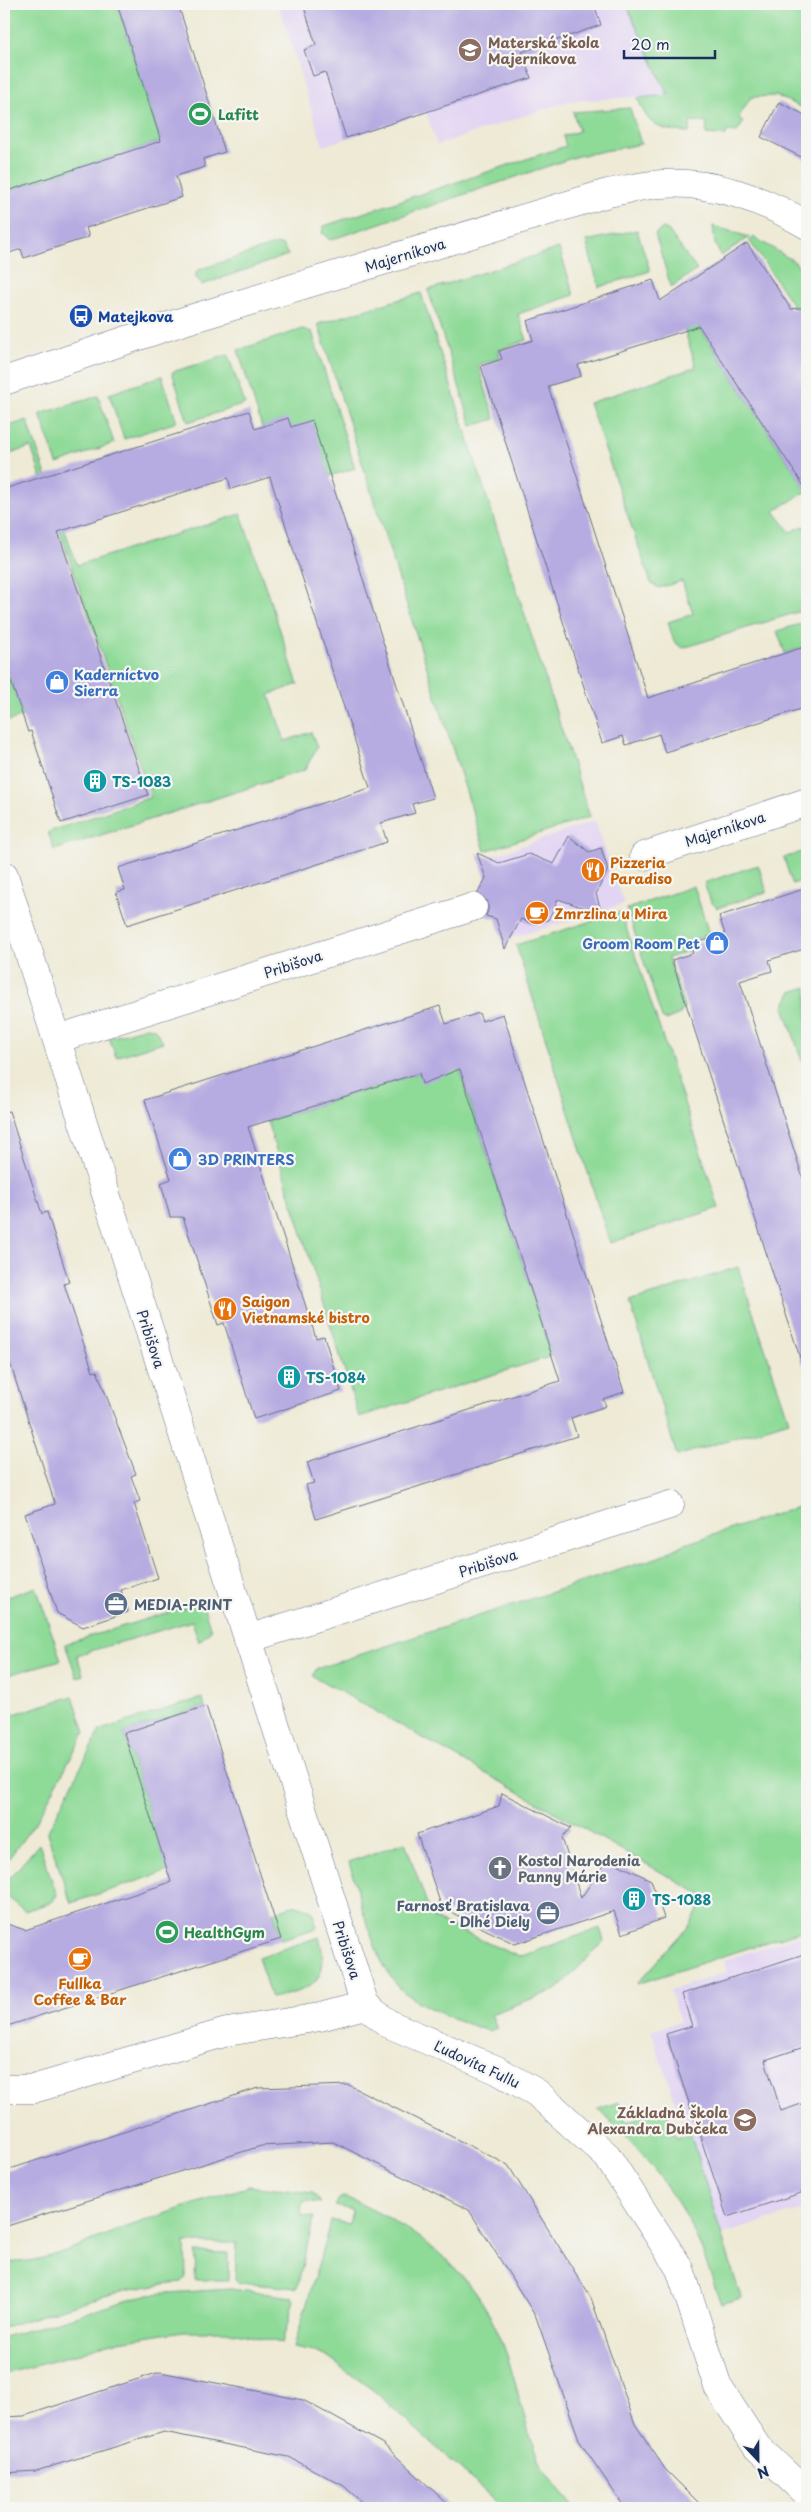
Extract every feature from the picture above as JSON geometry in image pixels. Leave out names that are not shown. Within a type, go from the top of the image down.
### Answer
[{"type":"street","name":"Majerníkova","points":[[4,381],[187,320],[608,193],[661,184],[693,185],[740,195],[768,204],[807,225]]},
{"type":"street","name":"Majerníkova","points":[[644,856],[807,802]]},
{"type":"street","name":"Pribišova","points":[[4,875],[365,2005]]},
{"type":"street","name":"Pribišova","points":[[57,1039],[472,907]]},
{"type":"street","name":"Pribišova","points":[[248,1639],[670,1506]]},
{"type":"street","points":[[4,2089],[33,2089],[227,2032],[320,2017],[365,2005]]},
{"type":"street","name":"Ľudovíta Fullu","points":[[365,2005],[389,2024],[497,2070],[537,2093],[607,2156],[680,2269],[718,2388],[757,2447],[807,2494]]},
{"type":"shaded area","name":"Materská škola Majerníkova","points":[[278,4],[626,4],[668,95],[569,101],[437,145],[426,112],[323,146]]},
{"type":"shaded area","points":[[595,821],[624,904],[511,938],[483,859]]},
{"type":"shaded area","name":"Základná škola Alexandra Dubčeka","points":[[807,1933],[807,2208],[721,2235],[651,2031],[680,2022],[670,1990],[727,1972],[724,1960]]},
{"type":"green space","points":[[4,4],[117,4],[161,141],[4,192]]},
{"type":"green space","points":[[626,4],[807,4],[807,110],[777,96],[751,97],[739,117],[743,123],[737,132],[727,131],[726,136],[706,134],[707,123],[691,121],[689,132],[670,130],[656,125],[646,115],[638,98],[668,95]]},
{"type":"green space","points":[[630,108],[641,144],[578,156],[330,240],[322,233],[324,226],[566,146],[563,136],[579,131],[573,112]]},
{"type":"green space","points":[[713,226],[749,237],[721,256],[715,244]]},
{"type":"green space","points":[[663,228],[668,230],[697,270],[671,287],[655,234]]},
{"type":"green space","points":[[637,230],[650,271],[599,287],[586,241]]},
{"type":"green space","points":[[754,237],[795,262],[807,279],[807,307],[797,311],[749,240]]},
{"type":"green space","points":[[277,244],[283,246],[288,255],[202,285],[195,276],[198,270]]},
{"type":"green space","points":[[559,248],[574,295],[518,314],[527,340],[498,350],[500,358],[478,365],[495,419],[472,426],[428,290]]},
{"type":"green space","points":[[421,293],[590,817],[485,851],[318,324]]},
{"type":"green space","points":[[677,293],[807,491],[774,511],[790,532],[804,526],[807,534],[807,609],[683,648],[674,642],[668,622],[693,614],[682,581],[659,588],[651,583],[589,403],[696,367],[674,295]]},
{"type":"green space","points":[[303,329],[312,332],[355,468],[330,476],[291,427],[262,427],[238,350]]},
{"type":"green space","points":[[228,355],[245,404],[188,422],[172,372]]},
{"type":"green space","points":[[162,376],[177,422],[124,439],[109,394]]},
{"type":"green space","points":[[98,396],[114,443],[57,464],[40,414]]},
{"type":"green space","points":[[27,420],[77,565],[241,514],[298,684],[269,695],[285,741],[311,732],[317,747],[305,770],[54,850],[48,832],[151,797],[31,447],[4,456],[4,428]]},
{"type":"green space","points":[[807,622],[807,646],[785,653],[777,631]]},
{"type":"green space","points":[[4,661],[23,716],[9,721],[4,705]]},
{"type":"green space","points":[[807,850],[807,879],[792,884],[784,858]]},
{"type":"green space","points":[[758,865],[767,892],[717,908],[711,902],[704,883]]},
{"type":"green space","points":[[694,886],[709,934],[686,943],[689,951],[668,958],[684,1007],[680,1014],[665,1020],[662,1018],[627,909]]},
{"type":"green space","points":[[621,912],[719,1208],[610,1243],[516,945]]},
{"type":"green space","points":[[807,987],[807,1076],[784,1007],[791,992]]},
{"type":"green space","points":[[146,1027],[154,1028],[163,1042],[116,1057],[109,1038]]},
{"type":"green space","points":[[457,1061],[552,1356],[359,1417],[267,1121]]},
{"type":"green space","points":[[738,1267],[789,1421],[677,1456],[630,1302]]},
{"type":"green space","points":[[807,1504],[807,1929],[637,1984],[690,1925],[705,1897],[313,1676],[316,1669],[659,1557],[682,1545]]},
{"type":"green space","points":[[36,1587],[61,1660],[4,1676],[4,1598]]},
{"type":"green space","points":[[202,1602],[211,1630],[199,1642],[192,1621],[77,1655],[83,1675],[77,1678],[65,1644]]},
{"type":"green space","points":[[73,1696],[85,1732],[37,1820],[4,1865],[4,1717]]},
{"type":"green space","points":[[202,1698],[205,1706],[124,1733],[168,1871],[71,1903],[47,1833],[100,1730]]},
{"type":"green space","points":[[405,1842],[432,1918],[519,1957],[600,1928],[604,1941],[558,1989],[491,2014],[497,2028],[488,2031],[434,2010],[404,1992],[385,1967],[370,1932],[349,1862]]},
{"type":"green space","points":[[39,1844],[57,1895],[52,1902],[25,1911],[4,1894],[4,1880],[9,1879]]},
{"type":"green space","points":[[296,1905],[312,1910],[317,1928],[281,1939],[273,1912]]},
{"type":"green space","points":[[319,1937],[323,1964],[320,1974],[315,1981],[297,1992],[271,1998],[258,1957]]},
{"type":"green space","points":[[619,2102],[626,2122],[666,2108],[676,2138],[690,2133],[741,2298],[721,2304],[698,2241],[675,2198],[652,2166],[598,2109]]},
{"type":"green space","points":[[249,2186],[313,2193],[321,2203],[304,2201],[301,2215],[314,2217],[297,2288],[239,2283],[235,2279],[237,2243],[185,2243],[186,2277],[182,2282],[114,2294],[4,2327],[4,2262],[34,2260],[64,2252],[121,2229]]},
{"type":"green space","points":[[345,2197],[417,2236],[457,2270],[474,2291],[489,2313],[507,2354],[529,2433],[540,2463],[552,2481],[575,2508],[503,2508],[374,2391],[327,2357],[310,2350],[294,2347],[331,2220],[349,2224],[352,2210],[334,2206],[340,2198]]},
{"type":"green space","points":[[196,2252],[228,2253],[228,2280],[195,2280]]},
{"type":"green space","points":[[231,2289],[292,2297],[294,2300],[282,2343],[227,2331],[183,2331],[107,2343],[75,2355],[4,2374],[4,2337],[149,2294]]},
{"type":"building","points":[[117,4],[178,4],[225,152],[203,159],[205,167],[176,176],[182,197],[86,228],[89,237],[24,258],[21,249],[4,255],[4,192],[161,141]]},
{"type":"building","name":"Materská škola Majerníkova","points":[[303,4],[594,4],[601,25],[522,52],[531,78],[346,138],[325,72],[313,76],[304,50],[316,45]]},
{"type":"building","points":[[779,102],[807,116],[807,160],[761,137]]},
{"type":"building","points":[[747,243],[791,309],[807,307],[807,491],[699,326],[578,365],[581,376],[548,386],[648,698],[807,646],[807,707],[665,752],[659,734],[626,745],[623,736],[602,743],[481,366],[502,359],[499,351],[533,340],[527,321],[653,280],[660,301]]},
{"type":"building","points":[[249,411],[255,429],[288,418],[291,427],[312,420],[433,798],[412,804],[415,813],[381,823],[387,842],[127,925],[116,892],[125,890],[118,868],[370,788],[270,477],[231,489],[228,478],[58,532],[148,795],[61,823],[31,731],[28,732],[4,661],[4,489]]},
{"type":"building","points":[[569,836],[589,852],[601,848],[608,869],[596,894],[602,914],[558,899],[548,920],[533,924],[521,919],[505,949],[496,919],[486,916],[488,902],[478,893],[486,878],[477,853],[499,863],[529,854],[554,864]]},
{"type":"building","points":[[807,888],[807,948],[769,960],[772,971],[740,981],[807,1191],[807,1363],[802,1364],[672,960],[693,953],[690,945],[725,934],[719,916]]},
{"type":"building","points":[[440,1006],[446,1024],[479,1013],[482,1021],[503,1014],[624,1392],[603,1399],[606,1406],[571,1418],[577,1436],[316,1519],[306,1485],[314,1483],[307,1462],[560,1381],[460,1069],[422,1084],[419,1073],[248,1127],[316,1338],[324,1336],[341,1391],[254,1419],[224,1323],[218,1325],[183,1217],[170,1217],[161,1183],[171,1179],[145,1100]]},
{"type":"building","points":[[9,1111],[42,1214],[47,1212],[69,1282],[64,1284],[93,1372],[97,1371],[136,1474],[131,1476],[140,1501],[134,1503],[158,1578],[121,1590],[128,1612],[83,1627],[57,1613],[25,1514],[55,1504],[4,1344],[4,1112]]},
{"type":"building","points":[[206,1706],[281,1939],[4,2027],[4,1923],[25,1930],[171,1882],[124,1733]]},
{"type":"building","name":"Kostol Narodenia Panny Márie","points":[[502,1793],[571,1828],[562,1838],[581,1898],[607,1859],[651,1880],[664,1918],[622,1934],[614,1911],[515,1944],[442,1908],[417,1834],[499,1806]]},
{"type":"building","name":"Základná škola Alexandra Dubčeka","points":[[807,1953],[807,2046],[765,2060],[781,2111],[807,2102],[807,2191],[727,2217],[666,2034],[692,2026],[682,1994]]},
{"type":"building","points":[[349,2085],[508,2165],[591,2298],[635,2424],[665,2469],[704,2508],[625,2508],[580,2442],[536,2317],[469,2210],[333,2142],[261,2146],[4,2227],[4,2171],[258,2088]]},
{"type":"building","points":[[160,2372],[303,2400],[383,2444],[452,2508],[368,2508],[344,2486],[289,2457],[164,2432],[36,2471],[4,2473],[4,2417],[24,2416]]},
{"type":"place","name":"Materská škola Majerníkova","points":[[470,50]]},
{"type":"place","name":"Lafitt","points":[[200,114]]},
{"type":"place","name":"Matejkova","points":[[81,316]]},
{"type":"place","name":"Kaderníctvo Sierra","points":[[57,682]]},
{"type":"place","name":"TS-1083","points":[[95,781]]},
{"type":"place","name":"Pizzeria Paradiso","points":[[593,870]]},
{"type":"place","name":"Zmrzlina u Mira","points":[[537,913]]},
{"type":"place","name":"Groom Room Pet","points":[[717,943]]},
{"type":"place","name":"3D PRINTERS","points":[[180,1159]]},
{"type":"place","name":"Saigon Vietnamské bistro","points":[[225,1309]]},
{"type":"place","name":"TS-1084","points":[[289,1377]]},
{"type":"place","name":"MEDIA-PRINT","points":[[116,1604]]},
{"type":"place","name":"Kostol Narodenia Panny Márie","points":[[500,1868]]},
{"type":"place","name":"TS-1088","points":[[634,1899]]},
{"type":"place","name":"Farnosť Bratislava - Dlhé Diely","points":[[548,1913]]},
{"type":"place","name":"HealthGym","points":[[167,1932]]},
{"type":"place","name":"Fullka Coffee & Bar","points":[[80,1959]]},
{"type":"place","name":"Základná škola Alexandra Dubčeka","points":[[745,2120]]}]
